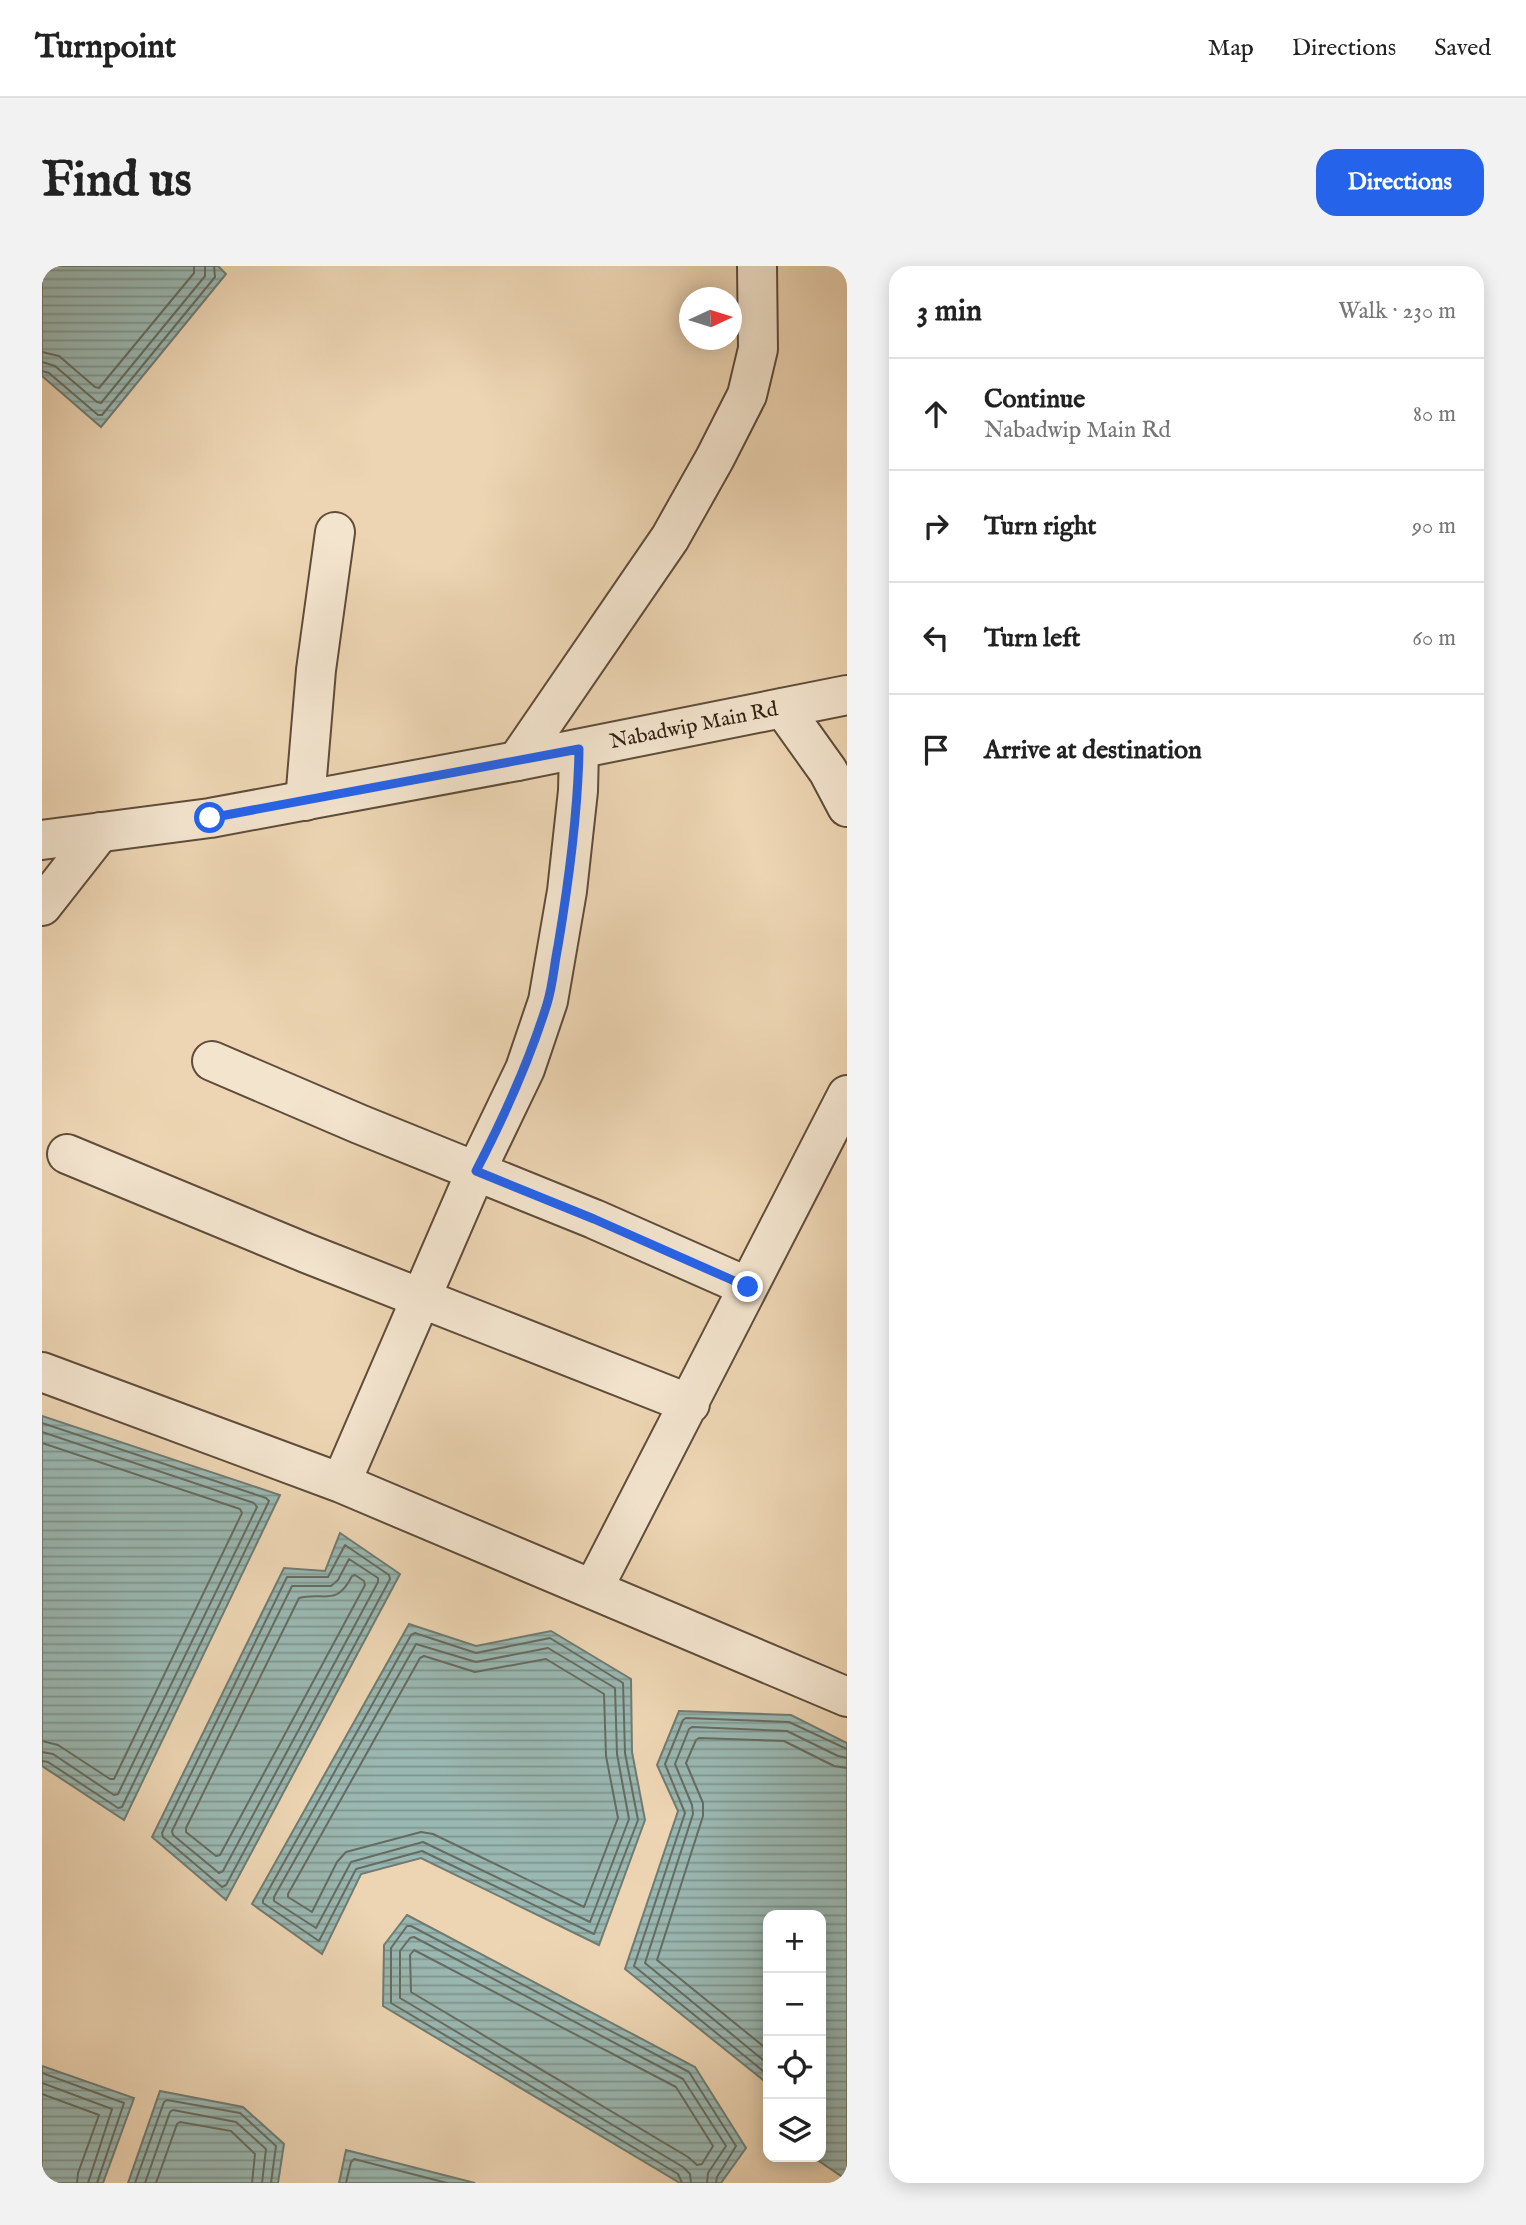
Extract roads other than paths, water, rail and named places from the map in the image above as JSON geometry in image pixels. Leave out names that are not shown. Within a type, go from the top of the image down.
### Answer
[{"type":"street","points":[[517,761],[670,538],[747,395],[758,349],[757,266]]},
{"type":"street","points":[[305,800],[316,670],[335,532]]},
{"type":"street","name":"Nabadwip Main Rd","points":[[42,840],[210,818],[517,761],[847,695]]},
{"type":"street","points":[[783,708],[828,771],[847,807]]},
{"type":"street","points":[[341,1483],[476,1171],[501,1124],[525,1069],[548,1001],[568,891],[578,791],[579,749]]},
{"type":"street","points":[[42,906],[100,832]]},
{"type":"street","points":[[212,1061],[594,1219],[748,1287]]},
{"type":"street","points":[[593,1589],[847,1095]]},
{"type":"street","points":[[67,1154],[306,1253],[690,1404]]},
{"type":"street","points":[[42,1372],[341,1483],[847,1697]]},
{"type":"water","points":[[42,266],[218,266],[226,274],[101,427],[42,376]]},
{"type":"water","points":[[42,1416],[280,1495],[124,1820],[42,1766]]},
{"type":"water","points":[[340,1533],[400,1574],[226,1900],[152,1837],[284,1568],[325,1571]]},
{"type":"water","points":[[409,1624],[476,1646],[551,1631],[631,1679],[632,1752],[645,1820],[599,1945],[421,1858],[361,1874],[322,1954],[252,1904]]},
{"type":"water","points":[[679,1711],[791,1715],[847,1743],[847,2180],[820,2162],[826,2162],[826,1910],[763,1910],[763,2080],[625,1969],[678,1811],[657,1765]]},
{"type":"water","points":[[407,1915],[695,2067],[746,2148],[721,2183],[680,2183],[383,2006],[384,1945]]},
{"type":"water","points":[[42,2066],[134,2098],[103,2183],[42,2183]]},
{"type":"water","points":[[160,2091],[243,2107],[284,2144],[278,2183],[128,2183]]},
{"type":"water","points":[[346,2150],[475,2183],[339,2183]]}]
